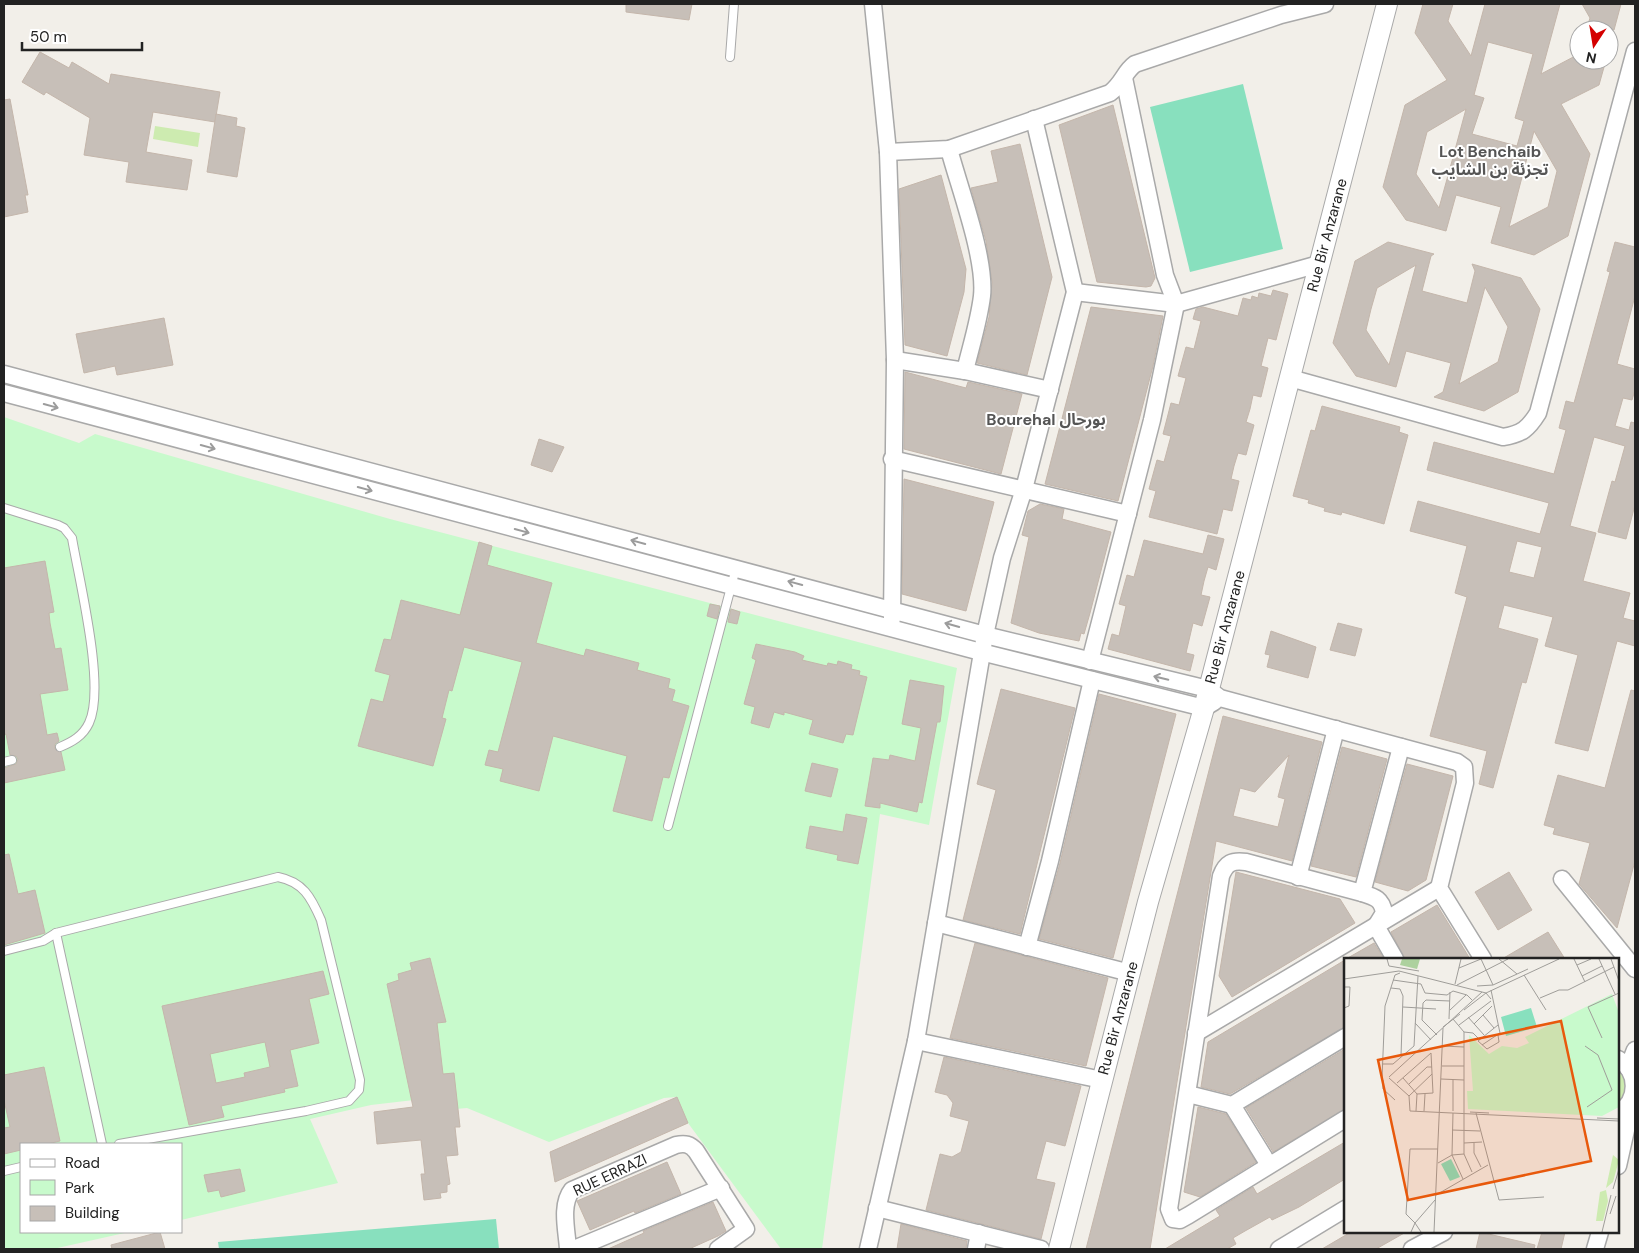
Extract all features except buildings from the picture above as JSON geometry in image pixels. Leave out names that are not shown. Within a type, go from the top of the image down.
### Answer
[{"type":"street","points":[[873,4],[888,152],[895,360],[892,459],[892,629]]},
{"type":"street","points":[[888,152],[949,149],[1110,93],[1120,86],[1128,69],[1135,64],[1281,15],[1325,4]]},
{"type":"street","name":"Rue Bir Anzarane","points":[[1059,1249],[1130,973],[1210,698],[1319,264],[1387,4]]},
{"type":"street","points":[[1290,378],[1503,437],[1515,435],[1528,429],[1538,413],[1635,51]]},
{"type":"street","points":[[1090,661],[1152,420],[1176,304],[1165,274],[1124,78]]},
{"type":"street","points":[[868,1249],[916,1041],[981,652],[1002,558],[1024,489],[1075,292],[1034,120]]},
{"type":"street","points":[[949,149],[977,251],[982,277],[982,296],[965,371]]},
{"type":"street","points":[[1075,292],[1176,304],[1319,264]]},
{"type":"street","points":[[895,360],[965,371],[1050,390]]},
{"type":"street","points":[[4,374],[892,608],[985,635],[1090,661],[1210,698],[1336,729],[1457,762],[1464,767],[1466,775],[1439,888],[1482,958]]},
{"type":"street","points":[[4,393],[981,652],[1092,680],[1210,698]]},
{"type":"street","points":[[892,459],[1128,514]]},
{"type":"street","points":[[564,542],[569,524]]},
{"type":"street","points":[[1027,947],[1050,862],[1092,680]]},
{"type":"street","points":[[1298,877],[1336,729]]},
{"type":"street","points":[[1362,893],[1401,747]]},
{"type":"street","points":[[1344,1120],[1189,1215],[1180,1220],[1174,1219],[1169,1209],[1221,876],[1224,868],[1236,861],[1377,898],[1383,905],[1384,913],[1376,926]]},
{"type":"street","points":[[1562,879],[1635,969]]},
{"type":"street","points":[[1196,1034],[1439,888]]},
{"type":"street","points":[[936,923],[1130,973]]},
{"type":"street","points":[[1376,926],[1394,958]]},
{"type":"street","points":[[1232,1105],[1344,1038]]},
{"type":"street","points":[[916,1041],[1102,1080]]},
{"type":"street","points":[[1619,1162],[1634,1094],[1634,1080],[1623,1063],[1635,1050]]},
{"type":"street","points":[[1188,1094],[1232,1105],[1269,1164]]},
{"type":"street","points":[[1619,1112],[1627,1106],[1634,1094]]},
{"type":"street","name":"RUE ERRAZI","points":[[568,1249],[565,1208],[566,1197],[572,1190],[676,1145],[691,1145],[721,1188]]},
{"type":"street","points":[[574,1249],[721,1188],[746,1229],[735,1244],[718,1249]]},
{"type":"street","points":[[877,1208],[977,1241],[1041,1249]]},
{"type":"street","points":[[1279,1249],[1344,1210]]},
{"type":"street","points":[[1595,1249],[1600,1233]]},
{"type":"street","points":[[1412,1249],[1436,1240]]},
{"type":"lane","points":[[730,57],[734,4]]},
{"type":"lane","points":[[4,508],[58,525],[64,528],[72,538],[94,668],[95,698],[90,722],[85,730],[79,737],[60,747]]},
{"type":"lane","points":[[668,826],[736,568]]},
{"type":"lane","points":[[4,950],[43,941],[56,933],[278,877],[289,879],[304,889],[312,898],[321,920],[360,1080],[355,1096],[349,1101],[306,1111],[125,1143]]},
{"type":"lane","points":[[56,933],[102,1143]]},
{"type":"lane","points":[[4,1171],[20,1167]]},
{"type":"green space","points":[[1243,84],[1283,249],[1190,272],[1150,107]]},
{"type":"green space","points":[[155,126],[200,133],[198,147],[153,139]]},
{"type":"green space","points":[[4,417],[79,443],[95,434],[390,519],[957,668],[929,825],[880,814],[822,1249],[781,1249],[688,1123],[676,1097],[664,1098],[549,1142],[467,1108],[433,1111],[431,1098],[371,1105],[310,1119],[338,1183],[182,1220],[182,1143],[20,1143],[20,1233],[125,1233],[53,1249],[4,1249]]},
{"type":"green space","points":[[1619,1071],[1624,1078],[1626,1086],[1619,1102]]},
{"type":"green space","points":[[496,1219],[499,1249],[219,1249],[218,1242]]},
{"type":"district","name":"Lot Benchaib تجزئة بن الشايب","points":[[1490,160]]},
{"type":"district","name":"Bourehal بورحال","points":[[1046,419]]}]
